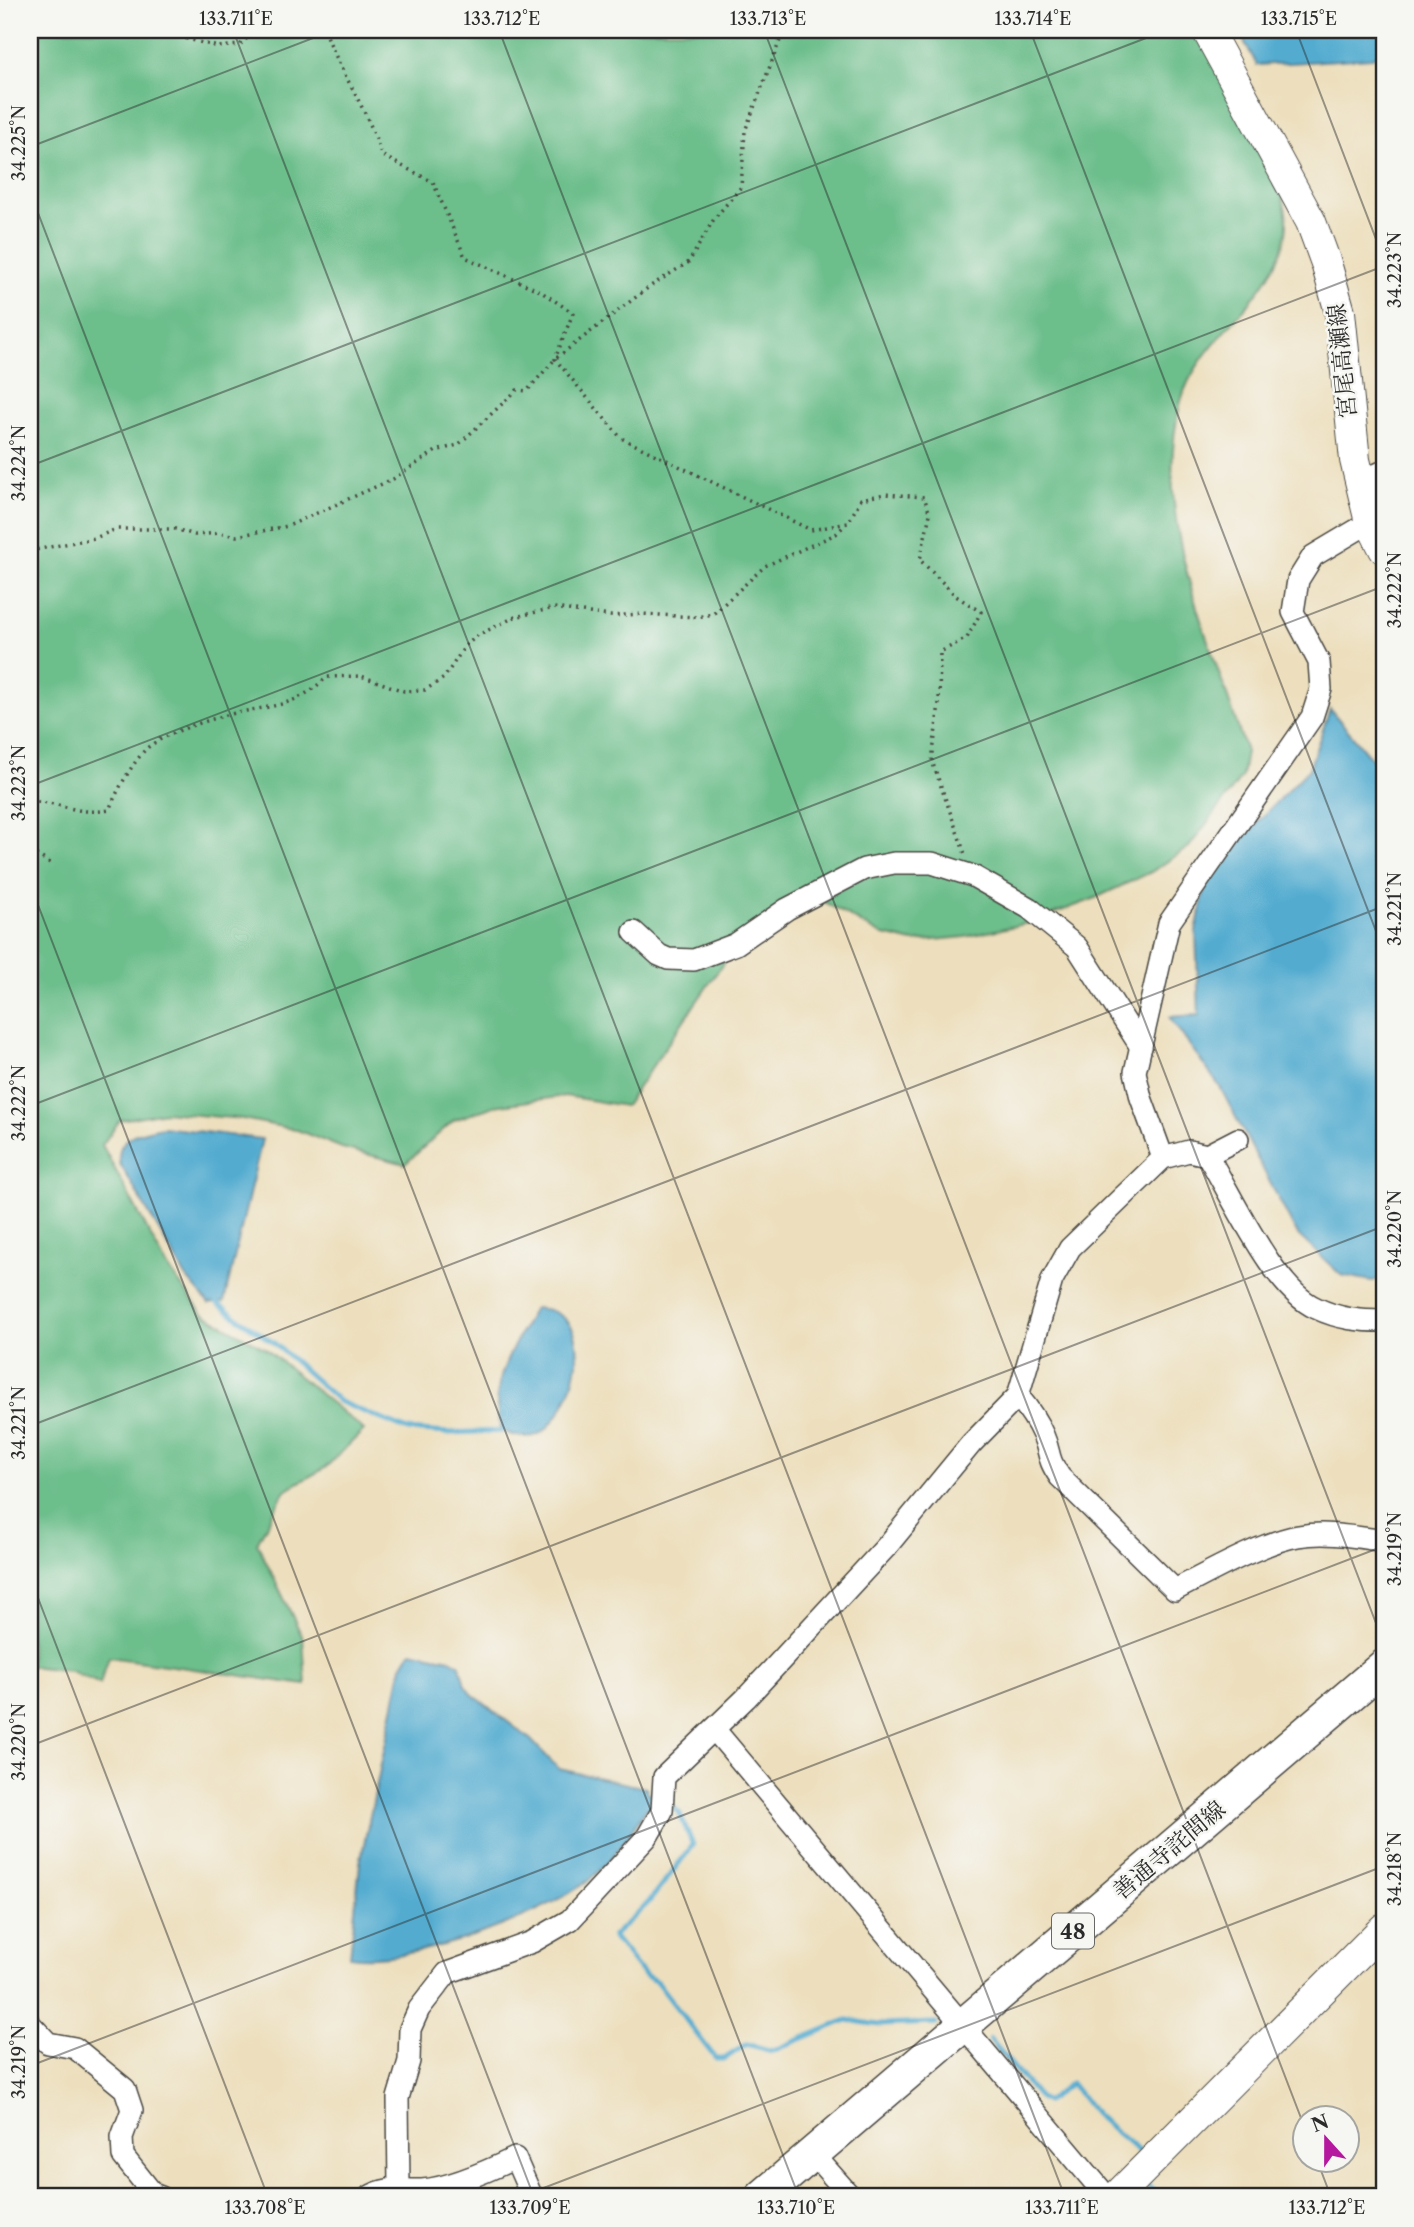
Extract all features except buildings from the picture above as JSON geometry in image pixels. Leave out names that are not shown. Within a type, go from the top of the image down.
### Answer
[{"type":"main road","name":"宮尾高瀬線","points":[[1207,30],[1311,222],[1326,263],[1340,312],[1350,430],[1372,477],[1370,522],[1384,549]]},
{"type":"main road","name":"善通寺詫間線","points":[[762,2197],[1384,1666]]},
{"type":"main road","points":[[1116,2197],[1384,1928]]},
{"type":"street","points":[[1163,1158],[1140,1098],[1135,1072],[1169,923],[1312,717],[1321,689],[1319,662],[1293,612],[1298,580],[1313,556],[1370,522]]},
{"type":"street","points":[[634,932],[659,955],[668,959],[694,960],[736,944],[787,909],[864,869],[894,863],[932,863],[972,876],[1029,908],[1077,947],[1141,1047]]},
{"type":"street","points":[[1207,1156],[1238,1139]]},
{"type":"street","points":[[399,2188],[398,2098],[409,2061],[410,2029],[419,2009],[446,1973],[533,1942],[570,1920],[585,1900],[648,1838],[662,1811],[664,1777],[746,1699],[887,1546],[971,1444],[1018,1396],[1052,1280],[1070,1248],[1163,1158],[1189,1151],[1207,1156],[1281,1280],[1313,1308],[1353,1321],[1384,1321]]},
{"type":"street","points":[[1018,1396],[1045,1438],[1048,1460],[1060,1477],[1175,1590],[1224,1564],[1297,1536],[1335,1534],[1384,1541]]},
{"type":"street","points":[[714,1729],[1107,2197]]},
{"type":"street","points":[[30,2024],[48,2043],[75,2048],[125,2089],[132,2110],[122,2137],[123,2156],[153,2194],[161,2197]]},
{"type":"street","points":[[814,2155],[851,2197]]},
{"type":"street","points":[[369,2197],[380,2190],[422,2190],[491,2169],[515,2158],[532,2197]]},
{"type":"path","points":[[176,30],[180,37],[218,47],[240,45],[255,30]]},
{"type":"path","points":[[325,30],[335,58],[372,124],[381,155],[433,182],[465,257],[540,291],[573,313],[555,359]]},
{"type":"path","points":[[30,551],[95,538],[116,529],[175,529],[195,535],[221,533],[236,536],[289,526],[393,479],[436,451],[458,445],[517,390],[527,391],[555,359],[649,287],[689,262],[714,219],[741,187],[745,131],[784,30]]},
{"type":"path","points":[[555,359],[621,438],[811,530],[848,523]]},
{"type":"path","points":[[30,802],[41,801],[88,814],[109,810],[130,771],[147,748],[232,714],[307,696],[327,677],[361,676],[404,691],[425,690],[444,678],[465,646],[478,635],[516,617],[554,608],[610,616],[641,614],[697,617],[713,614],[765,566],[836,534],[848,523],[861,499],[885,494],[924,497],[930,514],[920,559],[956,596],[981,612],[967,638],[940,652],[939,703],[932,761],[972,876]]},
{"type":"path","points":[[30,851],[50,863]]},
{"type":"green space","points":[[30,30],[1197,30],[1266,155],[1285,206],[1286,236],[1279,257],[1256,294],[1210,348],[1193,374],[1181,401],[1173,446],[1173,490],[1189,580],[1246,752],[1242,776],[1189,847],[1151,872],[1091,900],[1028,923],[965,937],[913,942],[880,934],[824,902],[801,900],[746,930],[625,1106],[565,1096],[494,1106],[454,1120],[405,1164],[342,1148],[297,1130],[243,1119],[165,1112],[120,1120],[102,1145],[166,1265],[202,1313],[266,1349],[364,1430],[325,1468],[285,1490],[257,1543],[303,1638],[306,1685],[109,1657],[100,1684],[71,1671],[30,1666]]},
{"type":"water","points":[[1238,30],[1384,30],[1384,50],[1371,58],[1257,65]]},
{"type":"water","points":[[1330,709],[1377,765],[1384,788],[1384,1278],[1372,1281],[1341,1275],[1297,1234],[1220,1087],[1169,1017],[1199,1015],[1196,931],[1208,872],[1309,769]]},
{"type":"water","points":[[163,1127],[262,1139],[224,1302],[209,1304],[186,1277],[120,1164],[119,1155],[125,1141],[138,1133]]},
{"type":"water","points":[[534,1308],[558,1314],[572,1328],[577,1347],[576,1369],[570,1392],[547,1428],[534,1436],[522,1437],[502,1431],[497,1398],[504,1367]]},
{"type":"water","points":[[411,1651],[450,1659],[460,1665],[465,1685],[472,1694],[530,1739],[559,1769],[646,1788],[648,1793],[659,1794],[657,1808],[646,1809],[613,1855],[590,1879],[569,1894],[541,1908],[509,1923],[439,1946],[406,1954],[350,1956],[360,1863],[402,1666]]},
{"type":"waterway","points":[[217,1303],[274,1343],[340,1402],[408,1430],[448,1433],[502,1431]]},
{"type":"waterway","points":[[670,1806],[679,1812],[693,1845],[648,1903],[613,1936],[643,1974],[657,1982],[716,2059],[724,2059],[747,2044],[772,2051],[847,2020],[879,2025],[936,2023]]},
{"type":"waterway","points":[[990,2039],[1038,2097],[1046,2102],[1071,2083],[1096,2115],[1144,2156]]},
{"type":"waterway","points":[[1149,2187],[1162,2197]]}]
